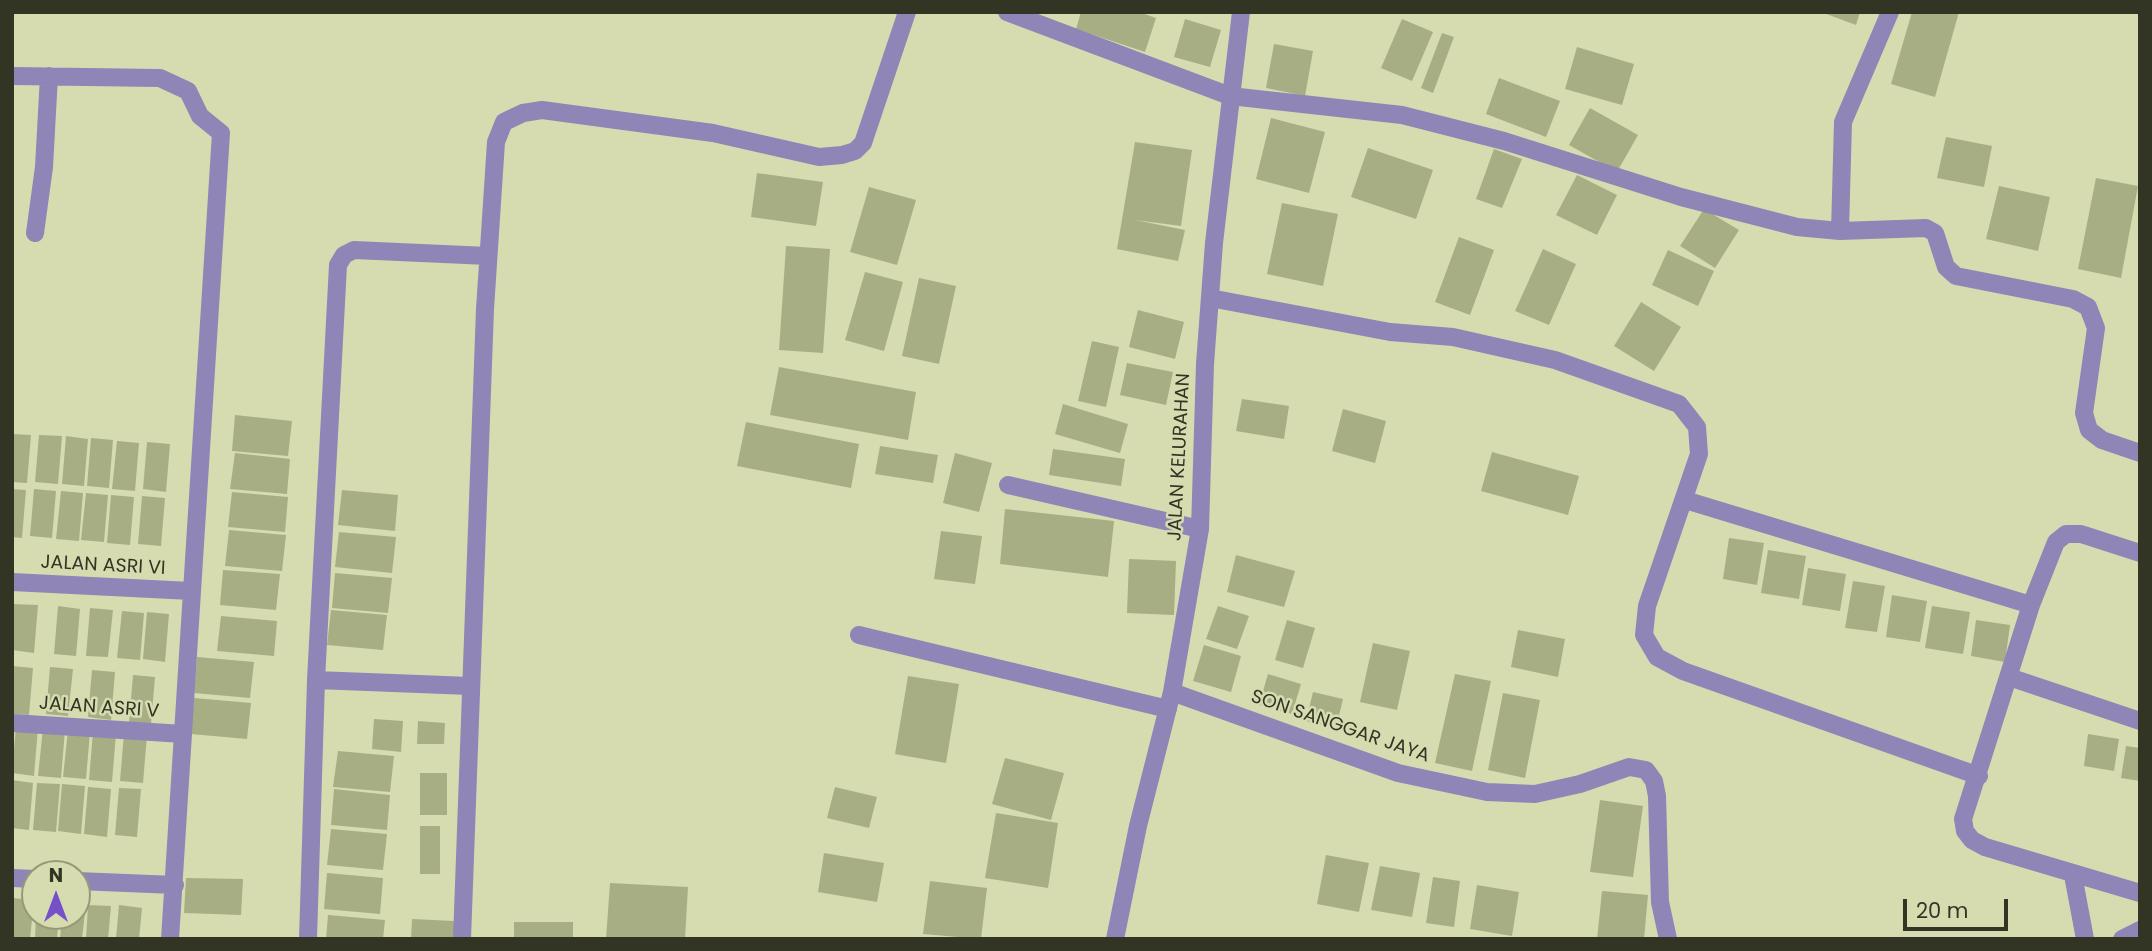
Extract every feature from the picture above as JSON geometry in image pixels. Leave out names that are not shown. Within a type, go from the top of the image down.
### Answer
[{"type":"street","points":[[463,939],[470,686],[488,256],[496,142],[504,122],[523,113],[542,110],[713,133],[819,157],[842,155],[855,151],[863,143],[906,12]]},
{"type":"street","points":[[1007,12],[1230,96],[1402,115],[1504,141],[1681,197],[1797,227],[1840,231],[1926,228],[1935,233],[1946,267],[1956,276],[2073,299],[2088,307],[2096,328],[2084,413],[2089,430],[2102,440],[2140,453]]},
{"type":"street","name":"JALAN KELURAHAN","points":[[1115,939],[1138,826],[1170,700],[1200,529],[1210,298],[1241,12]]},
{"type":"street","points":[[1840,231],[1843,122],[1890,12]]},
{"type":"street","points":[[12,76],[160,78],[188,91],[200,117],[220,133],[170,939]]},
{"type":"street","points":[[35,233],[44,166],[49,76]]},
{"type":"street","points":[[308,939],[316,680],[338,265],[344,255],[354,250],[488,256]]},
{"type":"street","points":[[1210,298],[1390,332],[1453,337],[1555,360],[1679,404],[1697,426],[1699,454],[1647,606],[1644,635],[1657,657],[1683,671],[1979,776]]},
{"type":"street","points":[[1008,485],[1200,529]]},
{"type":"street","points":[[1685,500],[2031,604]]},
{"type":"street","points":[[2140,553],[2081,534],[2066,534],[2056,542],[2031,604],[1979,776],[1963,819],[1965,831],[1972,840],[2073,875],[2140,893]]},
{"type":"street","name":"JALAN ASRI VI","points":[[12,582],[191,591]]},
{"type":"street","name":"SON SANGGAR JAYA","points":[[859,635],[1170,700],[1434,783],[1487,792],[1535,794],[1580,784],[1629,767],[1646,770],[1654,781],[1660,902],[1668,939]]},
{"type":"street","points":[[2009,677],[2140,721]]},
{"type":"street","points":[[316,680],[470,686]]},
{"type":"street","name":"JALAN ASRI V","points":[[12,723],[183,734]]},
{"type":"street","points":[[2073,875],[2085,939]]},
{"type":"street","points":[[91,882],[175,885]]},
{"type":"street","points":[[2122,939],[2140,930]]},
{"type":"building","points":[[1081,12],[1139,12],[1156,18],[1145,52],[1076,29]]},
{"type":"building","points":[[1821,12],[1860,12],[1856,25]]},
{"type":"building","points":[[1912,12],[1959,12],[1935,97],[1891,84]]},
{"type":"building","points":[[1185,19],[1221,30],[1210,67],[1174,57]]},
{"type":"building","points":[[1402,19],[1433,32],[1412,81],[1381,68]]},
{"type":"building","points":[[1442,33],[1454,37],[1433,93],[1421,88]]},
{"type":"building","points":[[1274,44],[1313,51],[1305,96],[1266,88]]},
{"type":"building","points":[[1577,47],[1634,64],[1622,105],[1565,89]]},
{"type":"building","points":[[1499,78],[1560,101],[1546,137],[1486,114]]},
{"type":"building","points":[[1590,108],[1638,135],[1617,172],[1569,145]]},
{"type":"building","points":[[1271,118],[1325,132],[1309,193],[1256,179]]},
{"type":"building","points":[[1946,137],[1992,146],[1984,187],[1937,178]]},
{"type":"building","points":[[1135,142],[1192,150],[1181,226],[1135,220],[1185,230],[1178,261],[1117,249]]},
{"type":"building","points":[[1368,148],[1433,170],[1416,219],[1351,197]]},
{"type":"building","points":[[1494,149],[1522,159],[1502,208],[1476,199]]},
{"type":"building","points":[[757,173],[823,182],[816,226],[751,217]]},
{"type":"building","points":[[1577,175],[1617,195],[1597,235],[1556,215]]},
{"type":"building","points":[[2096,178],[2138,186],[2121,278],[2078,269]]},
{"type":"building","points":[[1999,186],[2050,197],[2038,251],[1986,239]]},
{"type":"building","points":[[869,187],[916,200],[897,265],[850,252]]},
{"type":"building","points":[[1282,203],[1338,214],[1323,286],[1267,274]]},
{"type":"building","points":[[1704,209],[1739,230],[1715,268],[1680,246]]},
{"type":"building","points":[[1459,237],[1494,250],[1470,315],[1435,302]]},
{"type":"building","points":[[786,246],[830,249],[823,353],[779,350]]},
{"type":"building","points":[[1543,249],[1576,264],[1549,325],[1515,311]]},
{"type":"building","points":[[1668,250],[1714,271],[1698,306],[1652,285]]},
{"type":"building","points":[[865,272],[903,282],[884,351],[845,340]]},
{"type":"building","points":[[919,278],[956,286],[939,364],[902,356]]},
{"type":"building","points":[[1641,302],[1681,327],[1654,371],[1614,346]]},
{"type":"building","points":[[1138,310],[1184,322],[1175,359],[1129,347]]},
{"type":"building","points":[[1092,341],[1119,347],[1106,407],[1078,401]]},
{"type":"building","points":[[1127,363],[1173,372],[1166,405],[1120,395]]},
{"type":"building","points":[[779,367],[916,392],[908,440],[770,415]]},
{"type":"building","points":[[1242,399],[1289,406],[1284,439],[1236,431]]},
{"type":"building","points":[[1063,404],[1128,424],[1120,453],[1055,434]]},
{"type":"building","points":[[1343,409],[1386,421],[1375,463],[1332,451]]},
{"type":"building","points":[[235,415],[292,421],[288,456],[232,451]]},
{"type":"building","points":[[746,422],[859,444],[851,488],[737,466]]},
{"type":"building","points":[[12,434],[31,435],[27,483],[12,482]]},
{"type":"building","points":[[39,435],[62,436],[58,484],[35,482]]},
{"type":"building","points":[[66,436],[88,439],[84,486],[62,484]]},
{"type":"building","points":[[91,438],[113,440],[109,488],[87,486]]},
{"type":"building","points":[[117,441],[139,443],[135,491],[112,489]]},
{"type":"building","points":[[147,442],[170,444],[166,492],[143,489]]},
{"type":"building","points":[[880,446],[938,455],[933,483],[875,474]]},
{"type":"building","points":[[1053,449],[1125,459],[1121,486],[1049,475]]},
{"type":"building","points":[[1492,452],[1579,476],[1568,515],[1481,491]]},
{"type":"building","points":[[235,453],[290,459],[287,494],[230,489]]},
{"type":"building","points":[[955,453],[992,463],[979,512],[943,503]]},
{"type":"building","points":[[12,489],[26,490],[22,538],[12,537]]},
{"type":"building","points":[[34,489],[56,491],[52,538],[30,536]]},
{"type":"building","points":[[342,490],[398,495],[395,531],[338,525]]},
{"type":"building","points":[[61,491],[83,493],[79,541],[56,539]]},
{"type":"building","points":[[232,492],[288,497],[285,532],[228,527]]},
{"type":"building","points":[[86,493],[108,495],[104,542],[81,540]]},
{"type":"building","points":[[111,495],[134,497],[130,545],[107,543]]},
{"type":"building","points":[[142,496],[165,498],[161,546],[138,544]]},
{"type":"building","points":[[1005,509],[1114,521],[1108,577],[1000,564]]},
{"type":"building","points":[[229,530],[286,535],[282,571],[225,566]]},
{"type":"building","points":[[941,531],[982,536],[975,584],[934,579]]},
{"type":"building","points":[[339,532],[396,537],[392,573],[335,567]]},
{"type":"building","points":[[1729,538],[1764,543],[1757,585],[1723,579]]},
{"type":"building","points":[[1768,550],[1806,556],[1799,599],[1761,593]]},
{"type":"building","points":[[1236,555],[1295,571],[1284,607],[1227,592]]},
{"type":"building","points":[[1129,559],[1176,561],[1174,615],[1127,613]]},
{"type":"building","points":[[1808,568],[1846,574],[1840,611],[1802,605]]},
{"type":"building","points":[[223,570],[280,574],[276,610],[220,605]]},
{"type":"building","points":[[335,573],[392,578],[388,613],[332,608]]},
{"type":"building","points":[[1853,581],[1885,586],[1877,632],[1845,628]]},
{"type":"building","points":[[1892,595],[1927,601],[1920,642],[1886,637]]},
{"type":"building","points":[[12,604],[38,605],[34,653],[12,650]]},
{"type":"building","points":[[58,606],[80,609],[76,656],[54,654]]},
{"type":"building","points":[[1218,606],[1249,616],[1237,649],[1206,639]]},
{"type":"building","points":[[1932,606],[1970,612],[1963,654],[1925,648]]},
{"type":"building","points":[[90,608],[113,610],[108,657],[86,656]]},
{"type":"building","points":[[331,610],[387,615],[383,650],[327,645]]},
{"type":"building","points":[[122,611],[144,613],[140,660],[117,658]]},
{"type":"building","points":[[147,612],[169,614],[165,662],[143,659]]},
{"type":"building","points":[[221,616],[277,621],[274,656],[217,651]]},
{"type":"building","points":[[1287,620],[1315,628],[1303,668],[1275,660]]},
{"type":"building","points":[[1976,620],[2010,625],[2005,662],[1971,656]]},
{"type":"building","points":[[1518,630],[1565,639],[1558,677],[1511,667]]},
{"type":"building","points":[[1373,643],[1410,651],[1397,710],[1360,702]]},
{"type":"building","points":[[1204,645],[1241,656],[1231,692],[1193,681]]},
{"type":"building","points":[[197,657],[254,662],[250,698],[194,693]]},
{"type":"building","points":[[12,666],[33,668],[29,715],[12,714]]},
{"type":"building","points":[[50,667],[73,669],[68,716],[46,714]]},
{"type":"building","points":[[92,670],[115,672],[111,720],[88,717]]},
{"type":"building","points":[[1268,674],[1301,684],[1292,714],[1259,705]]},
{"type":"building","points":[[1455,674],[1491,681],[1472,771],[1435,763]]},
{"type":"building","points":[[133,675],[155,677],[151,724],[129,723]]},
{"type":"building","points":[[908,676],[959,684],[946,763],[895,754]]},
{"type":"building","points":[[1313,692],[1343,699],[1336,728],[1306,721]]},
{"type":"building","points":[[1503,693],[1540,700],[1525,778],[1488,770]]},
{"type":"building","points":[[194,698],[251,703],[247,739],[191,734]]},
{"type":"building","points":[[374,719],[403,721],[401,752],[372,749]]},
{"type":"building","points":[[418,721],[445,723],[444,744],[417,744]]},
{"type":"building","points":[[16,726],[38,728],[34,776],[12,773]]},
{"type":"building","points":[[43,728],[65,730],[61,778],[38,776]]},
{"type":"building","points":[[68,730],[90,732],[86,779],[63,777]]},
{"type":"building","points":[[93,732],[116,734],[112,782],[89,780]]},
{"type":"building","points":[[124,734],[147,735],[143,783],[120,781]]},
{"type":"building","points":[[2088,734],[2119,739],[2114,771],[2084,766]]},
{"type":"building","points":[[2126,746],[2140,748],[2140,781],[2121,778]]},
{"type":"building","points":[[338,751],[394,756],[390,792],[333,787]]},
{"type":"building","points":[[1005,758],[1064,773],[1051,820],[992,804]]},
{"type":"building","points":[[420,773],[447,773],[447,815],[420,815]]},
{"type":"building","points":[[12,780],[33,783],[29,830],[12,828]]},
{"type":"building","points":[[37,783],[60,784],[56,832],[33,830]]},
{"type":"building","points":[[62,784],[85,786],[81,834],[58,831]]},
{"type":"building","points":[[88,787],[111,789],[107,837],[84,834]]},
{"type":"building","points":[[835,787],[877,797],[869,828],[827,818]]},
{"type":"building","points":[[119,788],[141,789],[137,837],[115,835]]},
{"type":"building","points":[[334,789],[390,795],[387,830],[331,825]]},
{"type":"building","points":[[1600,800],[1643,806],[1633,877],[1590,872]]},
{"type":"building","points":[[996,813],[1058,823],[1048,888],[985,878]]},
{"type":"building","points":[[420,826],[440,826],[440,874],[420,874]]},
{"type":"building","points":[[331,829],[387,834],[383,870],[327,865]]},
{"type":"building","points":[[824,853],[884,863],[877,902],[818,892]]},
{"type":"building","points":[[1326,855],[1369,863],[1359,912],[1317,904]]},
{"type":"building","points":[[1380,866],[1420,873],[1412,917],[1371,910]]},
{"type":"building","points":[[327,873],[383,878],[380,914],[324,909]]},
{"type":"building","points":[[1433,877],[1460,881],[1454,927],[1426,923]]},
{"type":"building","points":[[186,878],[243,879],[241,915],[184,913]]},
{"type":"building","points":[[930,881],[987,888],[981,939],[923,934]]},
{"type":"building","points":[[610,883],[688,887],[685,939],[606,939]]},
{"type":"building","points":[[1477,885],[1519,892],[1512,936],[1470,929]]},
{"type":"building","points":[[1602,891],[1648,895],[1644,939],[1597,939]]},
{"type":"building","points":[[12,898],[21,899],[21,930],[31,930],[30,939],[12,939]]},
{"type":"building","points":[[91,905],[111,906],[108,939],[86,939],[87,930],[91,930]]},
{"type":"building","points":[[119,905],[142,908],[139,939],[116,939]]},
{"type":"building","points":[[328,915],[385,920],[383,939],[326,939]]},
{"type":"building","points":[[412,919],[454,921],[454,939],[411,939]]},
{"type":"building","points":[[514,922],[573,922],[573,939],[514,939]]},
{"type":"building","points":[[35,930],[58,930],[57,939],[35,939]]},
{"type":"building","points":[[61,930],[83,930],[82,939],[60,939]]}]
